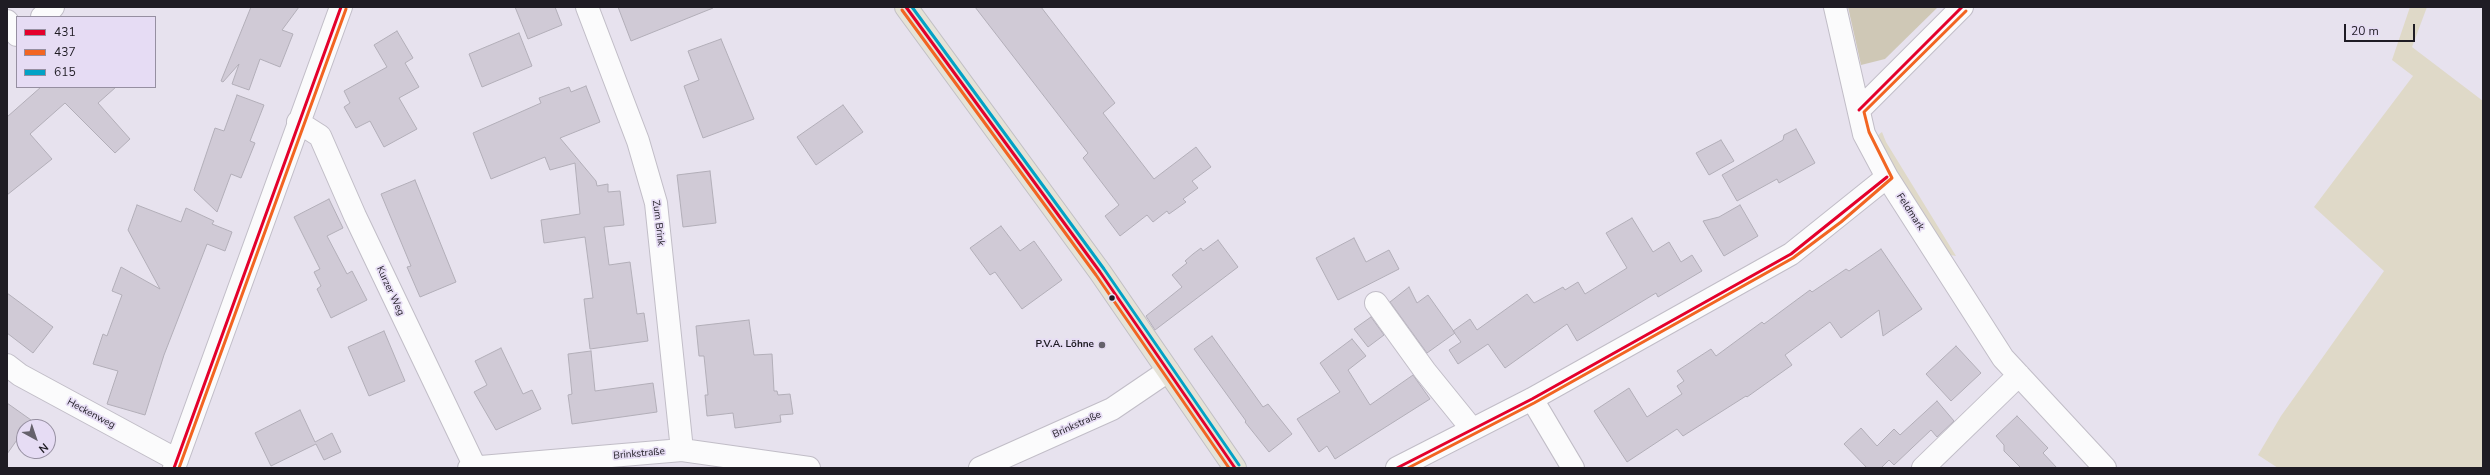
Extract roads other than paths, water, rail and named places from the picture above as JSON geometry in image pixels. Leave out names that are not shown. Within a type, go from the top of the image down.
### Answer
[{"type":"main road","points":[[906,7],[1039,187],[1235,468]]},
{"type":"street","points":[[43,16],[53,7]]},
{"type":"street","points":[[176,464],[298,122],[341,7]]},
{"type":"street","name":"Zum Brink","points":[[587,7],[638,142],[656,203],[682,450]]},
{"type":"street","name":"Feldmark","points":[[1835,7],[1864,134],[1887,177],[2003,358],[2105,468]]},
{"type":"street","points":[[1859,110],[1962,7]]},
{"type":"street","points":[[7,21],[16,34]]},
{"type":"street","points":[[7,49],[16,41]]},
{"type":"street","name":"Kurzer Weg","points":[[298,122],[320,136],[472,468]]},
{"type":"street","points":[[1397,468],[1532,399],[1791,254],[1887,177]]},
{"type":"street","points":[[1376,303],[1425,371],[1472,429]]},
{"type":"street","name":"Heckenweg","points":[[7,365],[20,375],[176,464]]},
{"type":"street","name":"Brinkstraße","points":[[980,468],[1112,409],[1168,371]]},
{"type":"street","points":[[1923,468],[2019,375]]},
{"type":"street","points":[[1532,399],[1572,468]]},
{"type":"street","name":"Brinkstraße","points":[[472,468],[682,450],[809,468]]},
{"type":"place","name":"P.V.A. Löhne","points":[[1102,345]]}]
